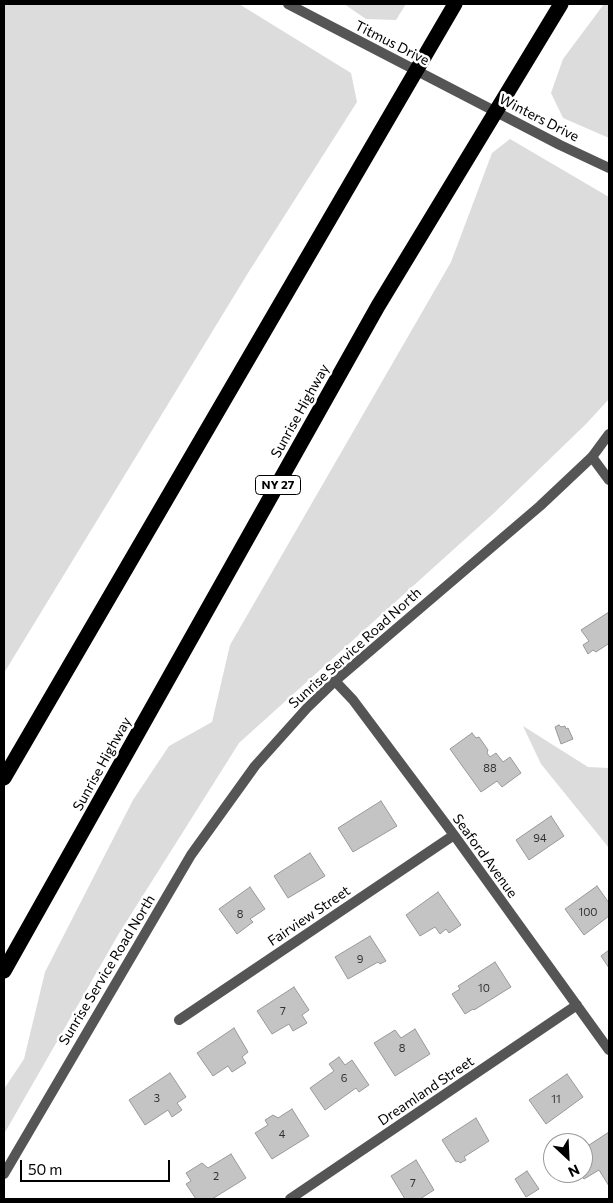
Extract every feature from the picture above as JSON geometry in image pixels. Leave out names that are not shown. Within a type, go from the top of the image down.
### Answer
[{"type":"highway","points":[[4,778],[455,4]]},
{"type":"highway","name":"Sunrise Highway","points":[[4,971],[378,306],[561,4]]},
{"type":"street","name":"Titmus Drive","points":[[288,4],[458,92]]},
{"type":"street","name":"Winters Drive","points":[[458,92],[609,168]]},
{"type":"street","name":"Sunrise Service Road North","points":[[4,1174],[191,855],[255,766],[307,708],[335,681],[540,506],[592,457],[609,434]]},
{"type":"street","points":[[592,457],[609,480]]},
{"type":"street","name":"Seaford Avenue","points":[[335,681],[353,700],[454,835],[609,1050]]},
{"type":"street","name":"Fairview Street","points":[[179,1020],[454,835]]},
{"type":"street","name":"Dreamland Street","points":[[290,1199],[578,1005]]},
{"type":"shaded area","points":[[4,4],[239,4],[351,73],[357,102],[248,273],[4,673]]},
{"type":"shaded area","points":[[344,4],[406,4],[396,20],[366,19]]},
{"type":"shaded area","points":[[604,4],[609,4],[609,138],[563,118],[551,93],[563,59]]},
{"type":"shaded area","points":[[510,139],[609,197],[609,399],[586,424],[494,513],[239,743],[118,935],[4,1134],[4,1089],[24,1059],[45,972],[133,800],[169,746],[212,722],[230,645],[451,262],[492,153]]},
{"type":"shaded area","points":[[523,726],[588,767],[609,768],[609,848],[541,764]]},
{"type":"building","points":[[609,612],[609,646],[608,644],[596,652],[593,650],[588,654],[583,645],[589,641],[581,630]]},
{"type":"building","points":[[559,725],[561,727],[565,726],[566,729],[568,728],[573,739],[561,744],[555,727]]},
{"type":"building","points":[[472,733],[476,738],[479,737],[488,750],[487,753],[490,757],[496,753],[503,762],[510,757],[521,773],[502,787],[497,781],[481,792],[450,749]]},
{"type":"building","points":[[381,801],[397,826],[353,852],[338,828]]},
{"type":"building","points":[[551,816],[564,836],[529,860],[516,840]]},
{"type":"building","points":[[310,853],[325,876],[288,898],[274,876]]},
{"type":"building","points":[[597,886],[609,903],[609,916],[584,935],[565,909]]},
{"type":"building","points":[[250,887],[265,909],[250,919],[253,922],[237,934],[219,909]]},
{"type":"building","points":[[438,892],[461,925],[449,933],[446,929],[440,934],[435,927],[420,936],[406,915]]},
{"type":"building","points":[[370,936],[386,961],[380,964],[378,962],[348,979],[335,957]]},
{"type":"building","points":[[609,950],[609,968],[601,956]]},
{"type":"building","points":[[495,962],[511,987],[465,1014],[452,994],[460,989],[458,986]]},
{"type":"building","points":[[294,987],[309,1010],[302,1015],[307,1023],[293,1031],[289,1024],[272,1034],[257,1011]]},
{"type":"building","points":[[234,1028],[248,1052],[242,1057],[246,1063],[232,1072],[228,1066],[213,1076],[197,1053]]},
{"type":"building","points":[[415,1029],[430,1054],[395,1076],[374,1043],[395,1030],[401,1038]]},
{"type":"building","points":[[339,1057],[345,1065],[352,1060],[369,1085],[359,1092],[356,1088],[325,1110],[310,1088],[334,1071],[329,1064]]},
{"type":"building","points":[[170,1073],[186,1097],[177,1103],[182,1110],[172,1117],[168,1110],[145,1125],[129,1100]]},
{"type":"building","points":[[567,1074],[583,1097],[546,1124],[529,1100]]},
{"type":"building","points":[[292,1109],[309,1136],[272,1159],[255,1133],[268,1125],[265,1120],[273,1115],[278,1118]]},
{"type":"building","points":[[476,1118],[489,1141],[464,1157],[466,1160],[460,1163],[456,1162],[442,1140]]},
{"type":"building","points":[[609,1132],[609,1186],[599,1170],[593,1174],[593,1142]]},
{"type":"building","points":[[231,1154],[246,1178],[212,1199],[196,1199],[186,1184],[191,1181],[186,1173],[202,1163],[208,1168]]},
{"type":"building","points":[[416,1160],[434,1190],[420,1199],[405,1199],[391,1176]]},
{"type":"building","points":[[527,1171],[539,1189],[526,1197],[515,1179]]}]
